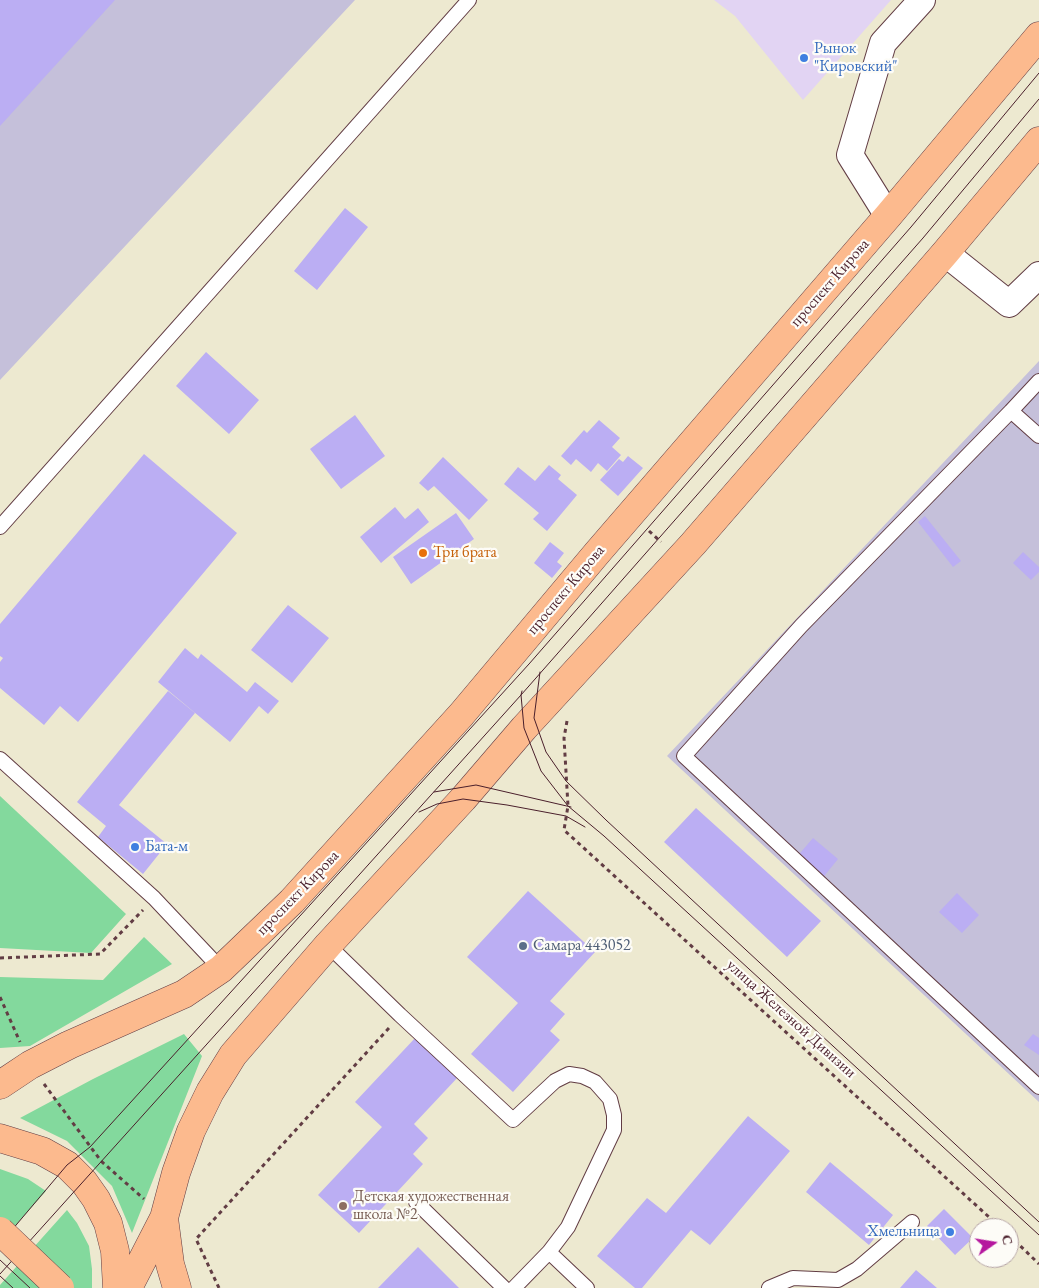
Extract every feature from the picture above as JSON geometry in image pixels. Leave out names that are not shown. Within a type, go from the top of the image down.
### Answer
[{"type":"main road","name":"проспект Кирова","points":[[0,1085],[19,1061],[69,1045],[184,994],[221,969],[292,901],[461,715],[888,216],[1039,36]]},
{"type":"main road","points":[[129,1286],[164,1218],[176,1173],[188,1140],[210,1092],[233,1055],[328,945],[678,561],[945,253],[1039,141]]},
{"type":"main road","points":[[0,1124],[67,1165],[84,1182],[96,1199],[108,1223],[114,1251],[129,1286]]},
{"type":"main road","points":[[0,1138],[42,1151]]},
{"type":"main road","points":[[164,1218],[170,1264],[177,1288]]},
{"type":"main road","points":[[0,1231],[60,1288]]},
{"type":"street","points":[[888,216],[850,155],[883,43],[922,0]]},
{"type":"street","points":[[945,253],[1008,304],[1039,275]]},
{"type":"lane","points":[[0,527],[469,0]]},
{"type":"lane","points":[[1039,380],[801,626],[684,756],[1039,1086]]},
{"type":"lane","points":[[1011,411],[1039,436]]},
{"type":"lane","points":[[0,759],[154,898],[221,969]]},
{"type":"lane","points":[[328,945],[513,1120],[555,1081],[568,1074],[582,1076],[595,1082],[610,1099],[614,1115],[614,1130],[572,1220],[549,1252],[514,1288]]},
{"type":"lane","points":[[416,1202],[504,1288]]},
{"type":"lane","points":[[769,1288],[793,1278],[838,1280],[857,1269],[912,1222]]},
{"type":"lane","points":[[549,1252],[587,1288]]},
{"type":"path","points":[[632,514],[678,561]]},
{"type":"path","name":"улица Железной Дивизии","points":[[572,715],[566,722],[564,738],[568,806],[564,830],[990,1218]]},
{"type":"path","points":[[0,958],[100,954],[154,898]]},
{"type":"path","points":[[0,997],[19,1061],[101,1160],[164,1218],[196,1239],[219,1288]]},
{"type":"path","points":[[196,1239],[400,1015]]},
{"type":"path","points":[[1019,1245],[1039,1264]]},
{"type":"shaded area","points":[[0,0],[355,0],[0,380]]},
{"type":"shaded area","name":"Рынок \"Кировский\"","points":[[714,0],[891,0],[803,100],[735,16]]},
{"type":"shaded area","points":[[1039,361],[1039,1102],[667,756]]},
{"type":"green space","points":[[0,796],[126,914],[91,953],[0,948]]},
{"type":"green space","points":[[144,937],[172,964],[30,1046],[0,1048],[0,977],[103,980]]},
{"type":"green space","points":[[184,1034],[202,1056],[132,1233],[112,1186],[67,1141],[20,1118]]},
{"type":"green space","points":[[0,1169],[28,1179],[46,1191],[0,1243]]},
{"type":"green space","points":[[67,1210],[77,1223],[89,1246],[92,1288],[0,1288],[0,1285]]},
{"type":"building","points":[[0,0],[115,0],[0,126]]},
{"type":"building","points":[[345,208],[368,227],[317,290],[294,271]]},
{"type":"building","points":[[206,352],[259,400],[229,434],[176,386]]},
{"type":"building","points":[[355,415],[385,456],[341,489],[310,449]]},
{"type":"building","points":[[599,420],[620,438],[612,447],[621,455],[607,471],[598,463],[591,472],[576,459],[571,465],[561,456],[584,430],[587,433]]},
{"type":"building","points":[[144,454],[237,533],[78,722],[60,706],[44,725],[0,688],[0,662],[3,658],[0,656],[0,624]]},
{"type":"building","points":[[628,456],[643,468],[618,496],[600,480],[619,459],[623,462]]},
{"type":"building","points":[[443,457],[488,500],[469,520],[434,486],[428,491],[419,483]]},
{"type":"building","points":[[549,465],[561,475],[558,479],[577,495],[547,531],[533,519],[539,513],[504,484],[518,467],[535,481]]},
{"type":"building","points":[[395,507],[405,519],[418,508],[429,522],[381,563],[360,537]]},
{"type":"building","points":[[456,513],[474,539],[411,584],[393,557]]},
{"type":"building","points":[[925,516],[961,561],[953,567],[918,522]]},
{"type":"building","points":[[550,542],[564,553],[557,562],[562,566],[552,578],[534,563]]},
{"type":"building","points":[[1023,552],[1039,567],[1039,572],[1031,580],[1013,563]]},
{"type":"building","points":[[288,605],[329,638],[292,683],[251,650]]},
{"type":"building","points":[[185,648],[198,659],[201,654],[247,692],[255,682],[279,701],[268,714],[259,706],[230,742],[158,682]]},
{"type":"building","points":[[168,691],[195,713],[119,805],[167,844],[143,874],[98,837],[106,826],[77,802]]},
{"type":"building","points":[[696,808],[821,921],[787,957],[664,842]]},
{"type":"building","points":[[813,838],[838,859],[821,880],[795,859]]},
{"type":"building","points":[[528,891],[595,952],[550,1001],[565,1014],[550,1031],[560,1040],[513,1092],[471,1054],[518,1003],[467,957]]},
{"type":"building","points":[[957,893],[979,915],[962,933],[939,912]]},
{"type":"building","points":[[1033,1034],[1039,1038],[1039,1055],[1024,1045]]},
{"type":"building","points":[[417,1036],[459,1076],[414,1124],[428,1138],[413,1154],[423,1164],[359,1233],[318,1195],[382,1127],[355,1102]]},
{"type":"building","points":[[748,1116],[790,1151],[710,1245],[691,1230],[642,1288],[635,1288],[597,1256],[647,1198],[666,1213]]},
{"type":"building","points":[[830,1162],[893,1215],[869,1245],[806,1192]]},
{"type":"building","name":"Хмельница","points":[[944,1209],[969,1234],[969,1242],[955,1255],[927,1226]]},
{"type":"building","points":[[418,1247],[459,1288],[378,1288]]},
{"type":"building","points":[[916,1270],[937,1288],[900,1288]]},
{"type":"tram line","points":[[0,1244],[67,1165],[90,1147],[529,664],[911,227],[1039,73]]},
{"type":"tram line","points":[[0,1274],[521,695],[923,238],[1039,99]]},
{"type":"tram line","points":[[540,672],[534,718],[546,752],[566,781],[1039,1222]]},
{"type":"tram line","points":[[522,691],[524,728],[541,771],[568,806],[604,836],[1039,1235]]},
{"type":"tram line","points":[[434,792],[476,785],[571,807]]},
{"type":"tram line","points":[[419,812],[437,804],[463,799],[566,816],[585,827]]},
{"type":"tram line","points":[[0,1260],[30,1288]]},
{"type":"tram line","points":[[0,1276],[13,1288]]},
{"type":"place","name":"Рынок \"Кировский\"","points":[[804,58]]},
{"type":"place","name":"Три брата","points":[[423,553]]},
{"type":"place","name":"Бата-м","points":[[135,847]]},
{"type":"place","name":"Самара 443052","points":[[523,946]]},
{"type":"place","name":"Детская художественная школа №2","points":[[343,1206]]},
{"type":"place","name":"Хмельница","points":[[950,1232]]}]
